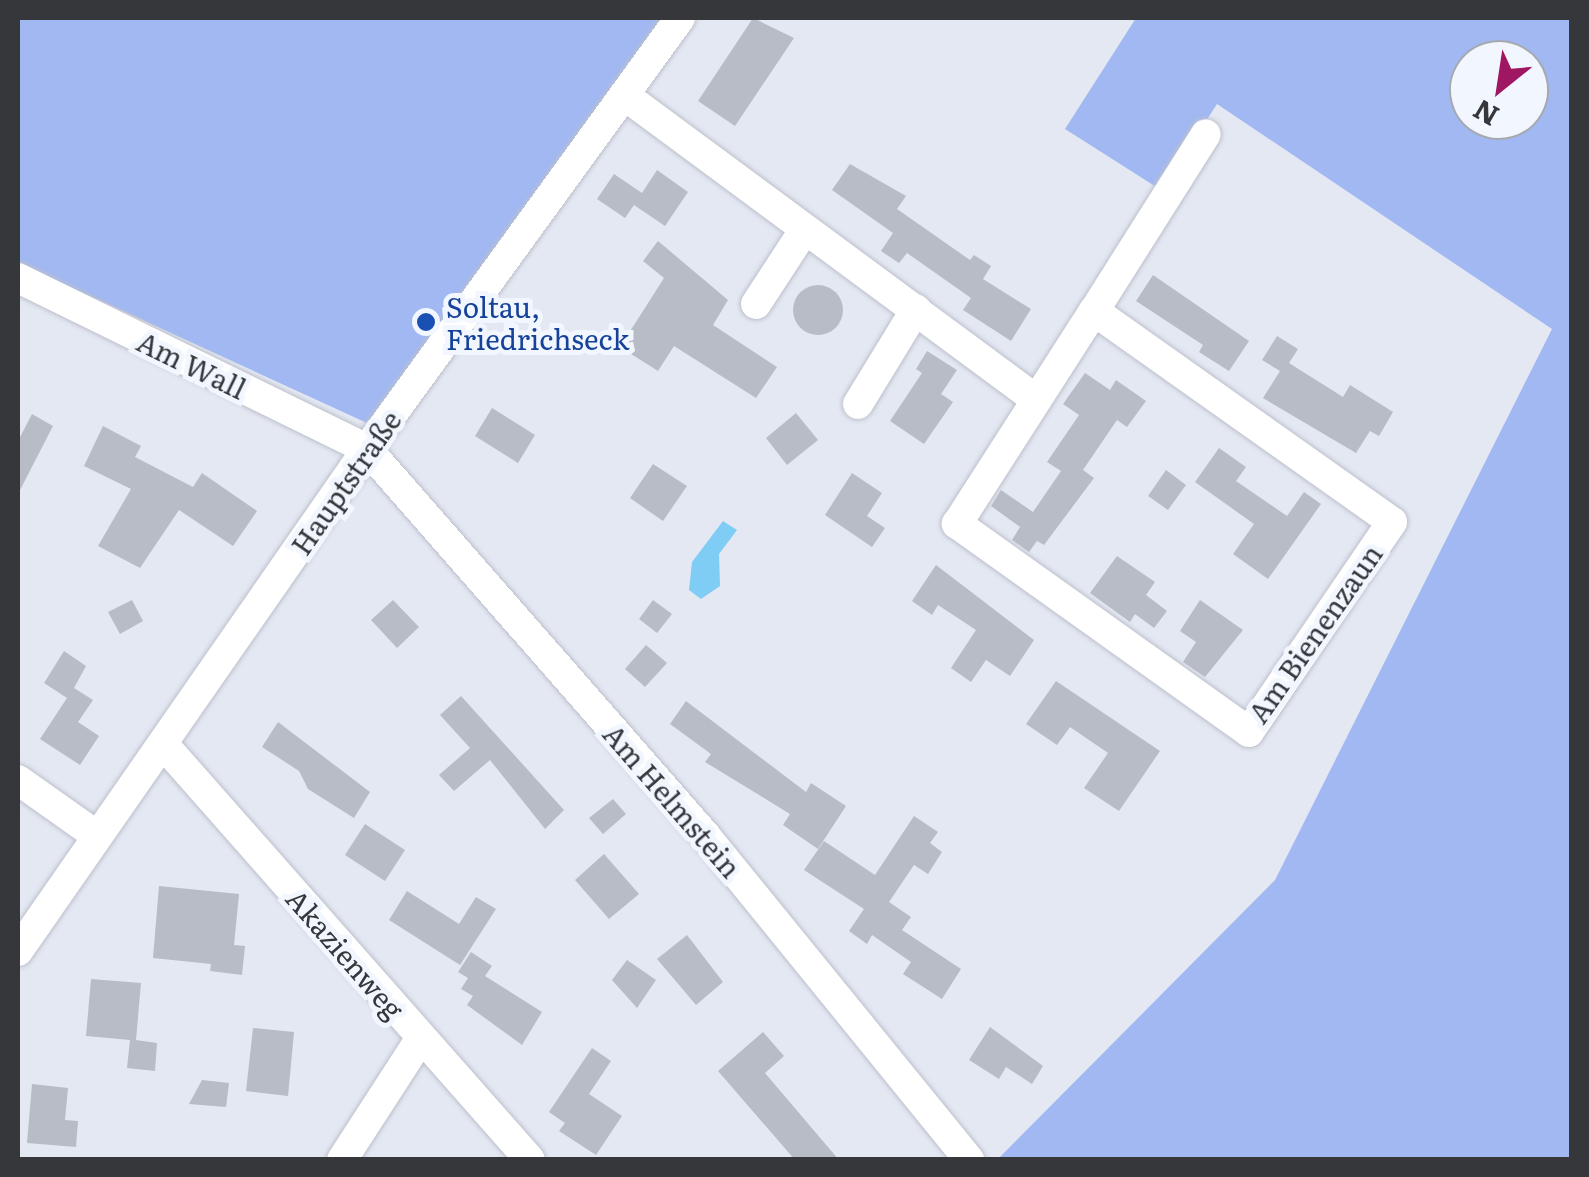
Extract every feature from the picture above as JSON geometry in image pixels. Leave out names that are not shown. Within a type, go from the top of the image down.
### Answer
[{"type":"street","name":"Hauptstraße","points":[[18,951],[367,449],[680,18]]},
{"type":"street","points":[[624,96],[798,220],[803,232],[916,309],[1034,398]]},
{"type":"street","name":"Am Bienenzaun","points":[[1094,310],[1392,522],[1249,732],[957,524],[1206,134]]},
{"type":"street","points":[[756,304],[803,232]]},
{"type":"street","name":"Am Wall","points":[[18,278],[367,449]]},
{"type":"street","points":[[858,404],[916,309]]},
{"type":"street","name":"Am Helmstein","points":[[367,449],[705,835],[969,1160]]},
{"type":"street","name":"Akazienweg","points":[[164,745],[530,1160]]},
{"type":"street","points":[[18,780],[97,836]]},
{"type":"street","points":[[342,1160],[421,1038]]},
{"type":"shaded area","points":[[18,18],[662,18],[367,423],[18,263]]},
{"type":"shaded area","points":[[1136,18],[1571,18],[1571,1159],[997,1160],[1275,880],[1552,329],[1217,104],[1161,190],[1065,129]]},
{"type":"shaded area","points":[[723,521],[737,530],[719,554],[720,586],[701,599],[689,590],[692,562]]},
{"type":"building","points":[[753,18],[794,38],[735,126],[698,101]]},
{"type":"building","points":[[850,164],[906,196],[897,209],[970,260],[974,255],[991,266],[983,279],[1031,309],[1011,341],[963,310],[971,298],[907,253],[899,263],[881,251],[893,233],[832,190]]},
{"type":"building","points":[[657,170],[688,192],[665,226],[634,205],[625,218],[597,199],[614,174],[642,193]]},
{"type":"building","points":[[658,241],[728,300],[713,325],[777,367],[756,398],[674,346],[658,371],[620,347],[664,278],[643,261]]},
{"type":"building","points":[[1153,275],[1249,341],[1229,371],[1199,352],[1203,345],[1136,301]]},
{"type":"building","points":[[818,285],[836,292],[843,310],[836,328],[818,335],[800,328],[793,310],[800,292]]},
{"type":"building","points":[[1277,336],[1298,349],[1289,363],[1343,397],[1350,385],[1393,412],[1379,436],[1370,431],[1356,453],[1263,398],[1280,371],[1262,360]]},
{"type":"building","points":[[927,351],[957,370],[941,394],[953,402],[924,444],[890,421],[922,373],[916,369]]},
{"type":"building","points":[[1085,373],[1110,390],[1116,380],[1146,401],[1127,427],[1117,420],[1083,470],[1094,478],[1044,545],[1037,541],[1029,552],[1012,540],[1020,527],[991,506],[1001,490],[1033,512],[1061,471],[1047,462],[1079,415],[1063,404]]},
{"type":"building","points":[[492,408],[535,435],[518,463],[475,436]]},
{"type":"building","points":[[796,413],[818,440],[787,465],[766,438]]},
{"type":"building","points":[[32,414],[53,426],[18,494],[18,441]]},
{"type":"building","points":[[103,426],[141,446],[135,457],[193,487],[202,473],[257,511],[233,546],[179,510],[140,568],[98,546],[131,489],[84,466]]},
{"type":"building","points":[[1219,448],[1246,467],[1236,481],[1287,516],[1304,492],[1321,504],[1268,579],[1233,554],[1254,524],[1195,482]]},
{"type":"building","points":[[653,464],[687,486],[663,521],[630,498]]},
{"type":"building","points":[[1166,470],[1186,485],[1168,510],[1148,496]]},
{"type":"building","points":[[852,473],[882,493],[867,516],[885,528],[872,547],[825,515]]},
{"type":"building","points":[[1117,556],[1155,582],[1146,595],[1167,611],[1154,628],[1135,614],[1130,622],[1090,593]]},
{"type":"building","points":[[936,565],[1034,640],[1010,676],[986,660],[971,682],[951,668],[976,630],[938,605],[932,615],[912,601]]},
{"type":"building","points":[[132,600],[143,621],[120,634],[108,612]]},
{"type":"building","points":[[393,600],[419,627],[397,648],[371,620]]},
{"type":"building","points":[[653,600],[672,614],[657,633],[639,619]]},
{"type":"building","points":[[1200,600],[1243,630],[1205,677],[1183,662],[1196,642],[1180,631]]},
{"type":"building","points":[[646,645],[667,663],[645,687],[625,669]]},
{"type":"building","points":[[64,651],[86,666],[74,688],[93,700],[78,722],[99,736],[80,765],[40,739],[67,698],[44,683]]},
{"type":"building","points":[[1056,681],[1160,751],[1119,811],[1084,788],[1108,753],[1070,727],[1057,745],[1026,724]]},
{"type":"building","points":[[461,696],[564,810],[545,829],[490,760],[454,791],[439,775],[470,748],[440,715]]},
{"type":"building","points":[[686,701],[806,792],[811,783],[846,806],[818,849],[783,825],[790,814],[705,762],[711,754],[670,724]]},
{"type":"building","points":[[278,722],[370,792],[354,818],[308,789],[299,771],[262,747]]},
{"type":"building","points":[[613,799],[626,814],[603,834],[589,818]]},
{"type":"building","points":[[914,816],[938,832],[930,843],[942,852],[928,874],[914,865],[889,902],[911,917],[902,930],[961,969],[942,999],[903,974],[911,962],[872,935],[867,944],[849,931],[864,909],[804,870],[824,841],[875,875]]},
{"type":"building","points":[[365,824],[405,850],[385,881],[345,855]]},
{"type":"building","points":[[604,854],[639,894],[609,919],[575,880]]},
{"type":"building","points":[[159,886],[239,894],[234,945],[245,946],[242,975],[210,971],[211,964],[153,958]]},
{"type":"building","points":[[407,891],[459,924],[476,897],[496,909],[460,965],[389,920]]},
{"type":"building","points":[[687,935],[723,982],[696,1005],[657,959]]},
{"type":"building","points":[[471,952],[492,966],[485,976],[542,1012],[522,1045],[467,1005],[473,996],[461,989],[468,978],[458,972]]},
{"type":"building","points":[[627,960],[656,980],[637,1008],[612,980]]},
{"type":"building","points":[[91,979],[141,983],[136,1040],[157,1043],[155,1071],[127,1068],[130,1040],[86,1036]]},
{"type":"building","points":[[990,1027],[1043,1066],[1032,1084],[1006,1067],[999,1079],[969,1060]]},
{"type":"building","points":[[253,1028],[294,1032],[288,1096],[246,1091]]},
{"type":"building","points":[[763,1032],[784,1056],[765,1073],[839,1160],[795,1160],[718,1071]]},
{"type":"building","points":[[592,1048],[611,1061],[589,1094],[622,1116],[596,1155],[559,1131],[565,1123],[549,1112]]},
{"type":"building","points":[[202,1080],[229,1083],[226,1107],[189,1104]]},
{"type":"building","points":[[32,1084],[68,1088],[65,1120],[78,1121],[76,1147],[27,1143]]},
{"type":"place","name":"Soltau, Friedrichseck","points":[[426,322]]}]
